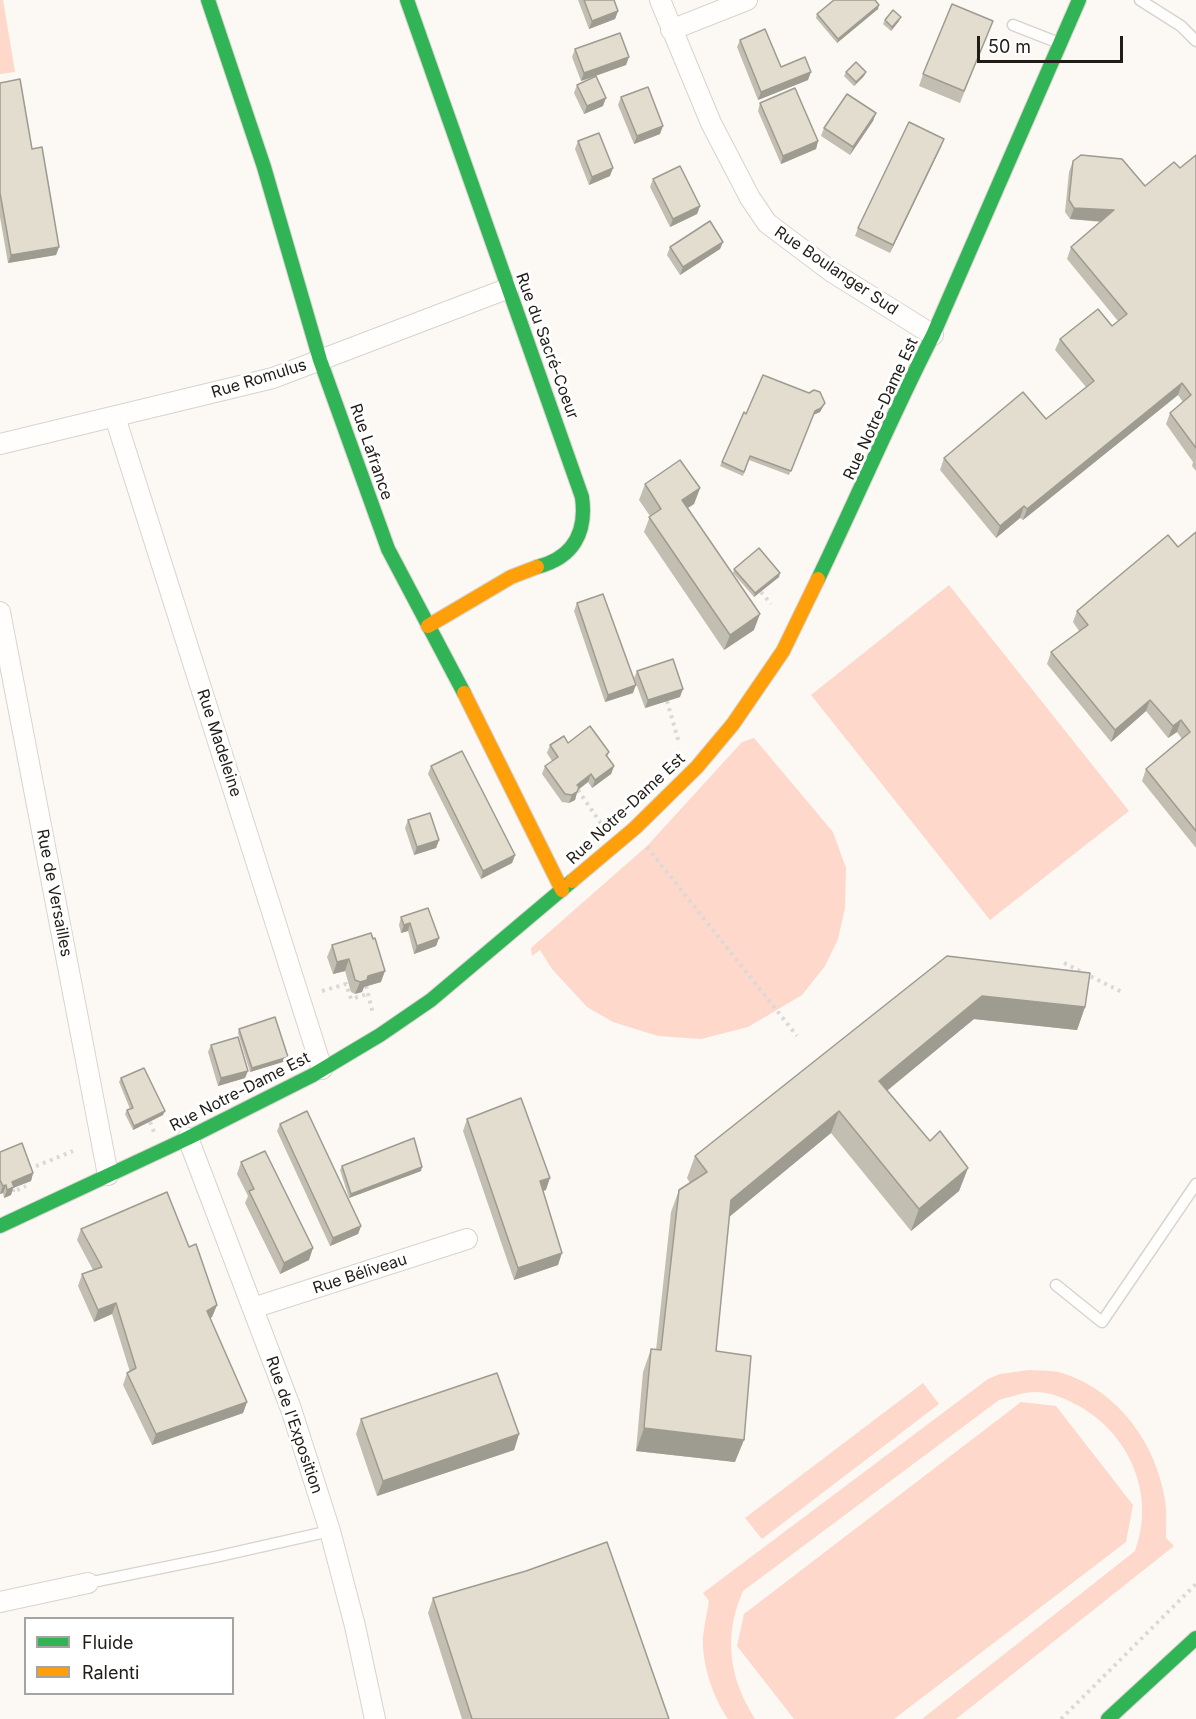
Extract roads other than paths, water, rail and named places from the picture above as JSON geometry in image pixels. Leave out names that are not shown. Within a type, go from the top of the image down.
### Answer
[{"type":"street","name":"Rue Lafrance","points":[[208,0],[264,167],[321,360],[388,549],[462,688],[562,890]]},
{"type":"street","name":"Rue du Sacré-Coeur","points":[[407,0],[580,487],[584,499],[585,519],[579,537],[568,552],[551,564],[543,564],[522,571],[428,626]]},
{"type":"street","name":"Rue Boulanger Sud","points":[[660,0],[711,123],[750,198],[766,223],[832,272],[933,335]]},
{"type":"street","points":[[671,30],[747,0]]},
{"type":"street","name":"Rue Notre-Dame Est","points":[[0,1226],[189,1138],[322,1069],[380,1035],[431,1000],[562,890],[635,828],[697,767],[733,724],[783,651],[846,523],[906,388],[933,335],[1079,0]]},
{"type":"street","name":"Rue Romulus","points":[[0,444],[273,378],[509,288]]},
{"type":"street","name":"Rue Madeleine","points":[[115,417],[322,1069]]},
{"type":"street","name":"Rue de Versailles","points":[[0,612],[108,1175]]},
{"type":"street","name":"Rue de l'Exposition","points":[[189,1138],[291,1408],[330,1531],[355,1626],[375,1719]]},
{"type":"street","name":"Rue Béliveau","points":[[253,1308],[467,1239]]},
{"type":"street","points":[[0,1602],[88,1582]]},
{"type":"street","points":[[1108,1719],[1196,1638]]},
{"type":"lane","points":[[1140,0],[1180,26],[1196,41]]},
{"type":"lane","points":[[1013,26],[1059,44]]},
{"type":"lane","points":[[1056,1285],[1102,1322],[1196,1184]]},
{"type":"lane","points":[[88,1582],[216,1557],[330,1531]]}]
